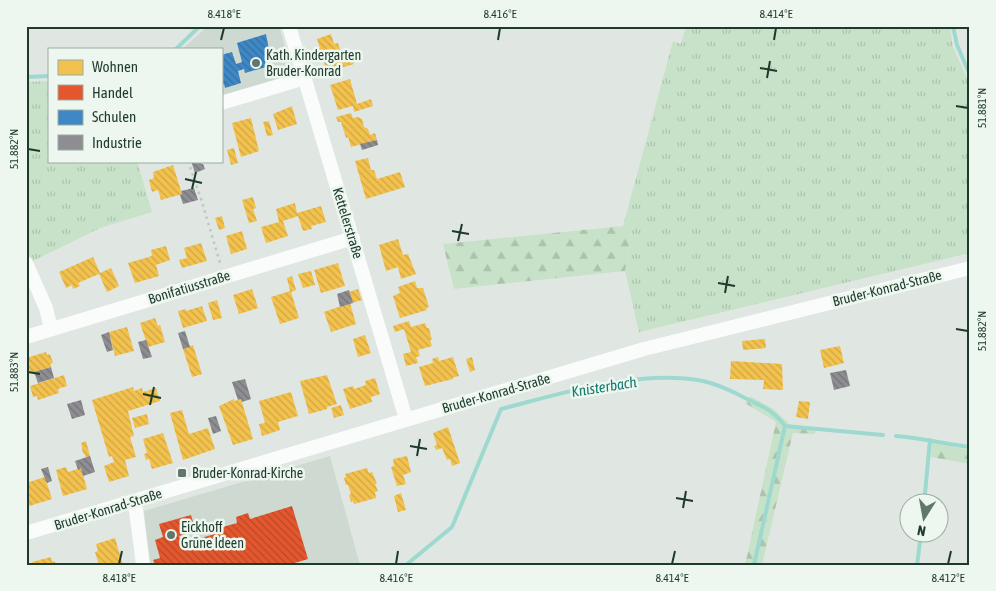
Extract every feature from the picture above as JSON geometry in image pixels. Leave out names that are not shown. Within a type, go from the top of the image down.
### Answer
[{"type":"street","name":"Kettelerstraße","points":[[289,26],[406,419]]},
{"type":"street","points":[[222,103],[305,78]]},
{"type":"street","name":"Bonifatiusstraße","points":[[26,337],[353,238]]},
{"type":"street","points":[[26,264],[46,308],[51,329]]},
{"type":"street","name":"Bruder-Konrad-Straße","points":[[26,533],[644,349],[970,268]]},
{"type":"street","points":[[132,501],[136,510],[143,565]]},
{"type":"path","points":[[188,162],[224,277]]},
{"type":"shaded area","name":"Kath. Kindergarten Bruder-Konrad","points":[[208,26],[279,26],[294,77],[222,99],[222,48],[183,48]]},
{"type":"shaded area","points":[[330,456],[360,565],[150,565],[144,511]]},
{"type":"green space","points":[[679,26],[950,26],[953,47],[970,85],[970,253],[639,332],[625,271],[633,226],[623,226],[673,41],[681,44],[685,29]]},
{"type":"green space","points":[[48,81],[48,162],[137,162],[152,212],[100,228],[31,262],[26,252],[26,82]]},
{"type":"green space","points":[[633,225],[625,271],[454,289],[443,244]]},
{"type":"green space","points":[[750,396],[775,410],[791,426],[816,427],[815,434],[793,433],[762,565],[745,565],[776,422],[745,403]]},
{"type":"green space","points":[[932,443],[970,450],[970,464],[931,457]]},
{"type":"building: Wohnen","points":[[331,34],[334,44],[338,43],[342,57],[351,54],[354,64],[327,72],[317,39]]},
{"type":"building: Wohnen","points":[[350,79],[357,104],[371,99],[373,106],[354,112],[353,106],[338,110],[330,85]]},
{"type":"building: Wohnen","points":[[292,106],[297,124],[278,130],[273,114]]},
{"type":"building: Wohnen","points":[[351,113],[353,118],[358,117],[362,119],[364,127],[368,129],[370,135],[375,133],[377,140],[351,147],[341,122],[338,122],[336,117]]},
{"type":"building: Wohnen","points":[[251,118],[259,151],[241,157],[232,123]]},
{"type":"building: Wohnen","points":[[269,121],[273,135],[267,136],[263,122]]},
{"type":"building: Wohnen","points":[[234,148],[238,163],[231,165],[227,150]]},
{"type":"building: Wohnen","points":[[368,158],[371,170],[374,170],[377,179],[400,172],[405,187],[366,199],[355,161]]},
{"type":"building: Wohnen","points":[[173,165],[182,194],[161,200],[158,190],[152,192],[149,180],[154,178],[153,172]]},
{"type":"building: Wohnen","points":[[253,197],[256,208],[253,209],[257,221],[249,223],[242,200]]},
{"type":"building: Wohnen","points":[[295,203],[297,213],[321,206],[326,222],[311,226],[312,229],[303,231],[298,216],[283,221],[288,236],[266,243],[261,227],[279,222],[276,209]]},
{"type":"building: Wohnen","points":[[222,216],[225,228],[219,230],[215,218]]},
{"type":"building: Wohnen","points":[[242,231],[247,249],[231,254],[226,236]]},
{"type":"building: Wohnen","points":[[398,239],[403,255],[408,254],[416,274],[401,279],[398,267],[386,271],[379,245]]},
{"type":"building: Wohnen","points":[[201,243],[207,261],[182,268],[179,260],[187,258],[184,248]]},
{"type":"building: Wohnen","points":[[166,246],[170,260],[156,265],[159,276],[135,283],[128,263],[152,256],[151,250]]},
{"type":"building: Wohnen","points":[[93,257],[100,273],[111,268],[119,286],[107,292],[99,274],[78,283],[80,286],[73,289],[72,285],[66,288],[59,272]]},
{"type":"building: Wohnen","points":[[338,263],[345,286],[321,293],[314,270]]},
{"type":"building: Wohnen","points":[[311,271],[315,285],[303,288],[298,274]]},
{"type":"building: Wohnen","points":[[292,276],[296,290],[291,292],[299,318],[280,324],[271,297],[290,291],[287,278]]},
{"type":"building: Wohnen","points":[[415,281],[417,288],[423,288],[429,307],[426,308],[427,310],[400,318],[393,296],[400,293],[398,287]]},
{"type":"building: Wohnen","points":[[252,289],[258,308],[239,314],[233,295]]},
{"type":"building: Wohnen","points":[[358,289],[362,300],[352,303],[349,292]]},
{"type":"building: Wohnen","points":[[217,300],[222,318],[213,320],[208,303]]},
{"type":"building: Wohnen","points":[[350,303],[356,324],[331,332],[324,312]]},
{"type":"building: Wohnen","points":[[202,306],[207,321],[183,328],[178,311],[186,309],[186,311]]},
{"type":"building: Wohnen","points":[[155,318],[158,326],[160,325],[165,342],[148,347],[140,323]]},
{"type":"building: Wohnen","points":[[409,321],[411,327],[425,323],[427,328],[429,328],[432,346],[418,350],[420,356],[416,357],[418,363],[406,366],[403,354],[411,352],[404,329],[395,332],[393,326]]},
{"type":"building: Wohnen","points":[[127,327],[134,351],[115,356],[109,332]]},
{"type":"building: Wohnen","points":[[365,335],[371,353],[358,357],[353,339]]},
{"type":"building: Wohnen","points":[[765,339],[766,348],[743,350],[742,341]]},
{"type":"building: Wohnen","points":[[193,345],[202,374],[192,377],[183,349]]},
{"type":"building: Wohnen","points":[[840,346],[844,363],[824,368],[820,350]]},
{"type":"building: Wohnen","points":[[46,352],[47,355],[50,354],[53,363],[50,364],[51,367],[30,373],[26,358]]},
{"type":"building: Wohnen","points":[[438,357],[439,361],[453,357],[459,376],[425,386],[419,367],[433,363],[432,359]]},
{"type":"building: Wohnen","points":[[472,357],[475,370],[470,372],[466,359]]},
{"type":"building: Wohnen","points":[[731,361],[782,364],[783,390],[763,389],[764,380],[730,379]]},
{"type":"building: Wohnen","points":[[64,375],[67,386],[58,389],[59,393],[38,400],[37,396],[33,397],[30,386]]},
{"type":"building: Wohnen","points":[[327,375],[337,404],[309,414],[300,381]]},
{"type":"building: Wohnen","points":[[375,378],[380,394],[371,397],[372,402],[350,409],[343,389],[353,386],[354,389],[366,385],[365,381]]},
{"type":"building: Wohnen","points":[[133,387],[134,391],[142,388],[143,392],[156,388],[160,401],[128,411],[134,436],[130,437],[136,457],[125,460],[129,476],[109,482],[104,466],[114,462],[112,456],[109,457],[92,400]]},
{"type":"building: Wohnen","points":[[291,392],[298,416],[278,422],[280,430],[262,436],[259,424],[265,423],[259,401]]},
{"type":"building: Wohnen","points":[[234,399],[234,401],[241,399],[253,439],[233,445],[219,406]]},
{"type":"building: Wohnen","points":[[799,401],[810,402],[808,419],[796,417]]},
{"type":"building: Wohnen","points":[[341,405],[344,415],[334,418],[331,408]]},
{"type":"building: Wohnen","points":[[182,410],[189,434],[208,428],[215,449],[183,460],[170,413]]},
{"type":"building: Wohnen","points":[[147,414],[149,424],[135,428],[132,418]]},
{"type":"building: Wohnen","points":[[448,427],[460,463],[452,466],[450,459],[447,460],[442,448],[436,450],[434,446],[437,445],[433,433]]},
{"type":"building: Wohnen","points":[[163,433],[173,463],[152,469],[149,459],[146,460],[144,454],[147,453],[143,439]]},
{"type":"building: Wohnen","points":[[86,441],[90,456],[86,458],[81,443]]},
{"type":"building: Wohnen","points":[[407,456],[411,472],[403,475],[406,484],[397,486],[391,467],[394,466],[393,459]]},
{"type":"building: Wohnen","points":[[66,467],[68,472],[81,468],[87,489],[63,496],[56,470]]},
{"type":"building: Wohnen","points":[[367,468],[369,473],[372,472],[377,484],[375,484],[378,491],[375,492],[376,498],[354,504],[353,501],[351,502],[349,495],[351,494],[344,478],[346,477],[345,474]]},
{"type":"building: Wohnen","points":[[45,477],[52,499],[26,507],[26,483]]},
{"type":"building: Wohnen","points":[[401,493],[406,510],[398,512],[394,496]]},
{"type":"building: Wohnen","points":[[115,538],[123,565],[99,565],[95,552],[98,551],[96,544]]},
{"type":"building: Wohnen","points":[[51,557],[52,562],[55,561],[56,565],[33,565],[32,562]]},
{"type":"building: Handel","points":[[292,506],[308,559],[288,565],[155,565],[153,560],[160,558],[155,540],[163,537],[159,524],[191,515],[196,532],[179,536],[182,544],[221,532],[219,528],[237,523],[236,517],[248,513],[250,519]]},
{"type":"building: Schulen","points":[[266,34],[271,60],[265,62],[266,67],[245,73],[244,69],[238,71],[241,83],[225,88],[224,84],[222,85],[222,55],[232,52],[236,64],[242,62],[237,43]]},
{"type":"building: Industrie","points":[[377,140],[378,145],[362,150],[360,144]]},
{"type":"building: Industrie","points":[[191,162],[200,162],[205,169],[195,173]]},
{"type":"building: Industrie","points":[[194,188],[198,200],[183,204],[180,195],[182,194],[181,191]]},
{"type":"building: Industrie","points":[[349,290],[353,303],[340,307],[337,294]]},
{"type":"building: Industrie","points":[[185,331],[190,347],[183,349],[178,333]]},
{"type":"building: Industrie","points":[[109,332],[113,350],[107,352],[101,335]]},
{"type":"building: Industrie","points":[[146,340],[152,357],[143,359],[138,342]]},
{"type":"building: Industrie","points":[[51,367],[54,378],[38,383],[34,372]]},
{"type":"building: Industrie","points":[[846,370],[850,386],[834,390],[830,373]]},
{"type":"building: Industrie","points":[[245,379],[251,399],[242,402],[241,399],[238,400],[232,382]]},
{"type":"building: Industrie","points":[[81,400],[85,415],[72,419],[67,404]]},
{"type":"building: Industrie","points":[[216,416],[221,431],[213,434],[208,418]]},
{"type":"building: Industrie","points":[[90,456],[95,472],[83,476],[81,468],[78,470],[75,461]]},
{"type":"building: Industrie","points":[[48,467],[52,481],[47,483],[41,469]]},
{"type":"waterway","points":[[177,48],[200,26]]},
{"type":"waterway","points":[[953,26],[957,45],[970,75]]},
{"type":"waterway","points":[[26,77],[48,76]]},
{"type":"waterway","name":"Knisterbach","points":[[406,565],[452,527],[501,409],[601,384],[627,380],[678,378],[703,381],[730,390],[767,409],[785,426],[883,435]]},
{"type":"waterway","points":[[754,565],[785,426]]},
{"type":"waterway","name":"Knisterbach","points":[[896,436],[970,447]]},
{"type":"waterway","points":[[925,494],[930,440]]},
{"type":"waterway","points":[[917,565],[920,544]]},
{"type":"place","name":"Kath. Kindergarten Bruder-Konrad","points":[[256,63]]},
{"type":"place","name":"Bruder-Konrad-Kirche","points":[[182,473]]},
{"type":"place","name":"Eickhoff Grüne Ideen","points":[[171,535]]}]
